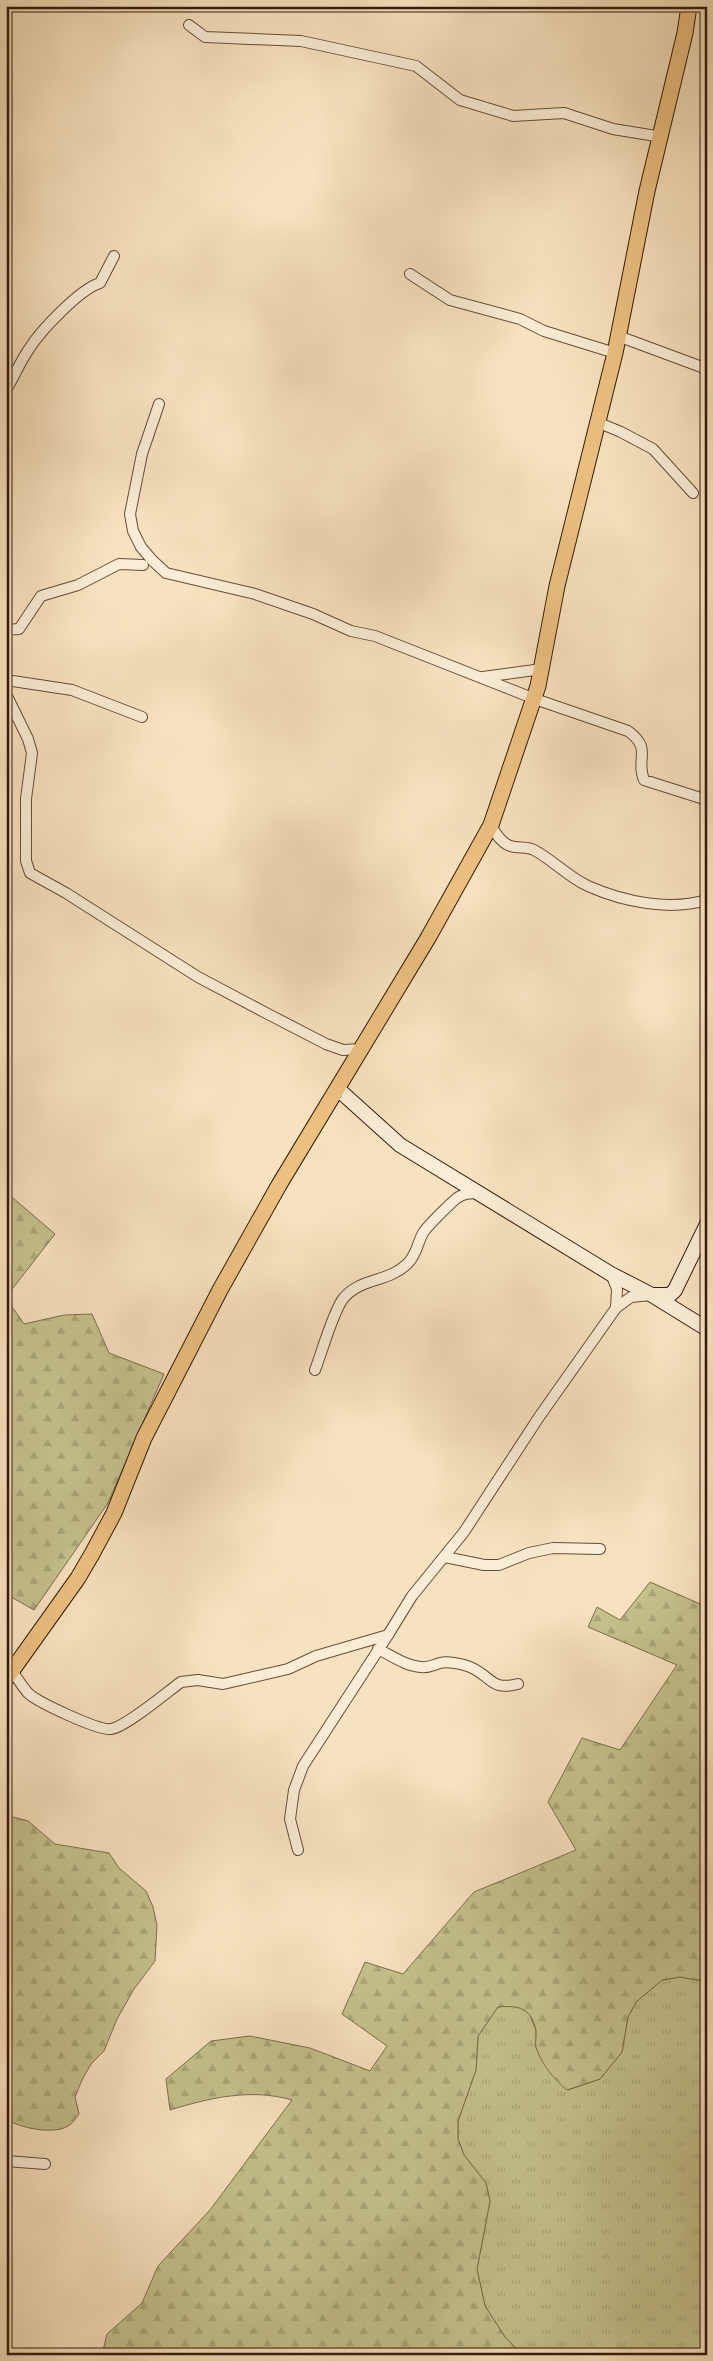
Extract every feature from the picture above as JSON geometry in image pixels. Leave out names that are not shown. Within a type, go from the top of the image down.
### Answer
[{"type":"main road","points":[[9,1675],[78,1578],[92,1554],[114,1513],[144,1438],[220,1290],[279,1185],[428,938],[491,825],[535,699],[557,586],[618,336],[647,191],[662,136],[685,33],[689,6]]},
{"type":"street","points":[[189,25],[205,38],[301,41],[416,66],[460,100],[512,116],[564,113],[613,129],[662,136]]},
{"type":"street","points":[[6,390],[30,348],[70,303],[90,286],[100,283],[114,256]]},
{"type":"street","points":[[410,274],[450,300],[520,320],[544,331],[614,353]]},
{"type":"street","points":[[618,336],[707,369]]},
{"type":"street","points":[[159,404],[142,454],[130,514],[134,531],[141,547],[166,573],[255,594],[313,614],[351,631],[375,636],[535,699],[628,731],[638,738],[642,751],[641,772],[644,780],[707,800]]},
{"type":"street","points":[[597,422],[653,449],[693,493]]},
{"type":"street","points":[[6,630],[19,629],[41,596],[78,585],[119,564],[142,565]]},
{"type":"street","points":[[480,677],[542,669]]},
{"type":"street","points":[[6,680],[72,690],[142,718]]},
{"type":"street","points":[[6,694],[28,739],[32,753],[28,775],[26,817],[26,861],[30,873],[66,893],[198,977],[326,1044],[343,1050],[361,1049]]},
{"type":"street","points":[[491,825],[501,840],[513,847],[533,849],[588,886],[646,903],[670,906],[688,905],[707,900]]},
{"type":"street","points":[[338,1090],[400,1145],[611,1274],[652,1295],[707,1329]]},
{"type":"street","points":[[315,1370],[342,1300],[354,1288],[368,1281],[394,1274],[402,1269],[418,1251],[422,1234],[427,1228],[458,1198],[480,1193]]},
{"type":"street","points":[[298,1850],[290,1819],[294,1790],[304,1766],[412,1596],[445,1557],[539,1417],[616,1308],[631,1297],[670,1295],[675,1290],[707,1224]]},
{"type":"street","points":[[611,1274],[617,1289],[616,1308]]},
{"type":"street","points":[[445,1557],[484,1565],[499,1565],[529,1553],[553,1548],[600,1549]]},
{"type":"street","points":[[9,1675],[29,1694],[46,1704],[91,1725],[111,1729],[125,1723],[181,1682],[198,1680],[223,1684],[288,1669],[316,1656],[388,1635]]},
{"type":"street","points":[[378,1650],[405,1663],[421,1667],[433,1667],[441,1662],[469,1666],[484,1675],[495,1685],[505,1687],[518,1684]]},
{"type":"street","points":[[6,2161],[45,2164]]},
{"type":"green space","points":[[6,1192],[55,1234],[6,1297]]},
{"type":"green space","points":[[6,1298],[24,1324],[64,1315],[92,1314],[109,1353],[164,1374],[108,1503],[34,1610],[6,1594]]},
{"type":"green space","points":[[650,1582],[707,1607],[707,1978],[697,1980],[680,1977],[662,1980],[636,2002],[628,2017],[622,2052],[600,2079],[567,2090],[553,2077],[542,2061],[536,2048],[534,2023],[531,2017],[523,2010],[512,2007],[498,2007],[478,2036],[476,2070],[458,2121],[458,2139],[464,2155],[486,2183],[490,2201],[477,2269],[485,2306],[505,2337],[522,2355],[102,2355],[107,2334],[142,2303],[158,2266],[210,2210],[292,2100],[277,2096],[230,2096],[170,2110],[166,2079],[211,2041],[250,2036],[310,2048],[370,2071],[387,2046],[342,2014],[365,1962],[403,1974],[474,1892],[576,1850],[548,1802],[582,1738],[620,1750],[677,1665],[588,1627],[597,1607],[620,1620]]},
{"type":"green space","points":[[6,1815],[28,1821],[55,1844],[109,1853],[119,1868],[146,1891],[153,1907],[157,1925],[155,1961],[134,1989],[117,2019],[104,2051],[91,2064],[82,2080],[75,2097],[79,2114],[74,2121],[62,2129],[28,2128],[6,2119]]},
{"type":"green space","points":[[680,1977],[697,1980],[707,1978],[707,2355],[522,2355],[505,2337],[485,2306],[477,2269],[490,2201],[486,2183],[464,2155],[458,2139],[458,2121],[476,2070],[478,2036],[498,2007],[515,2005],[529,2013],[536,2030],[536,2048],[568,2090],[600,2079],[622,2052],[628,2017],[636,2002],[662,1980]]}]
